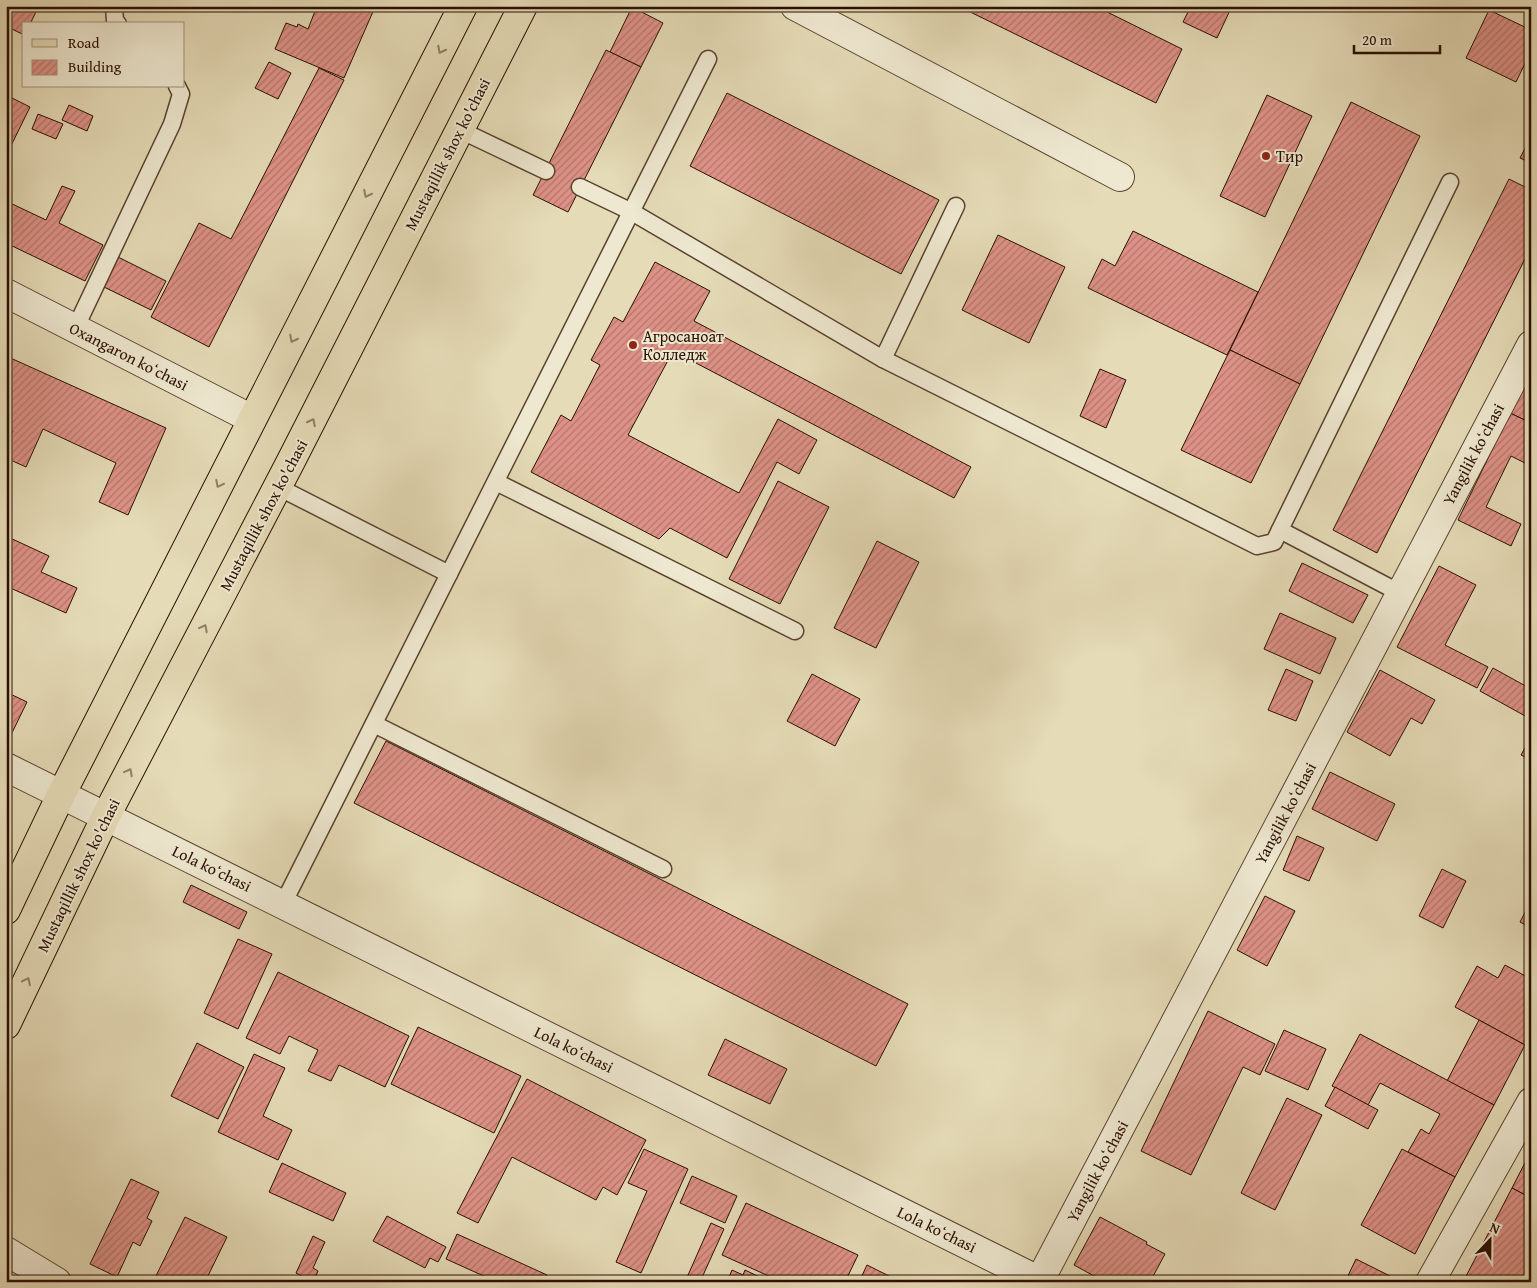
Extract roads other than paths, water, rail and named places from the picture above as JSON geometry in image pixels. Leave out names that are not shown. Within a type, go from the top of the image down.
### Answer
[{"type":"main road","points":[[6,910],[61,795],[463,6]]},
{"type":"main road","name":"Mustaqillik shox ko'chasi","points":[[6,1025],[106,816],[278,487],[523,6]]},
{"type":"street","points":[[794,6],[1120,177]]},
{"type":"street","name":"Oxangaron koʻchasi","points":[[6,293],[252,419]]},
{"type":"street","name":"Yangilik koʻchasi","points":[[1029,1278],[1400,593],[1531,345]]},
{"type":"street","name":"Lola koʻchasi","points":[[6,767],[1029,1278]]},
{"type":"street","points":[[1430,1282],[1531,1102]]},
{"type":"street","points":[[6,1251],[56,1282]]},
{"type":"lane","points":[[114,6],[116,22]]},
{"type":"lane","points":[[283,904],[708,59]]},
{"type":"lane","points":[[75,329],[172,124],[181,94],[178,88]]},
{"type":"lane","points":[[460,130],[546,171]]},
{"type":"lane","points":[[580,187],[632,212],[883,359],[1257,546],[1274,542],[1450,182]]},
{"type":"lane","points":[[883,359],[956,206]]},
{"type":"lane","points":[[496,482],[795,631]]},
{"type":"lane","points":[[278,487],[449,574]]},
{"type":"lane","points":[[1280,530],[1400,593]]},
{"type":"lane","points":[[374,724],[663,869]]},
{"type":"place","name":"Тир","points":[[1266,156]]},
{"type":"place","name":"Агросаноат Колледж","points":[[633,345]]}]
